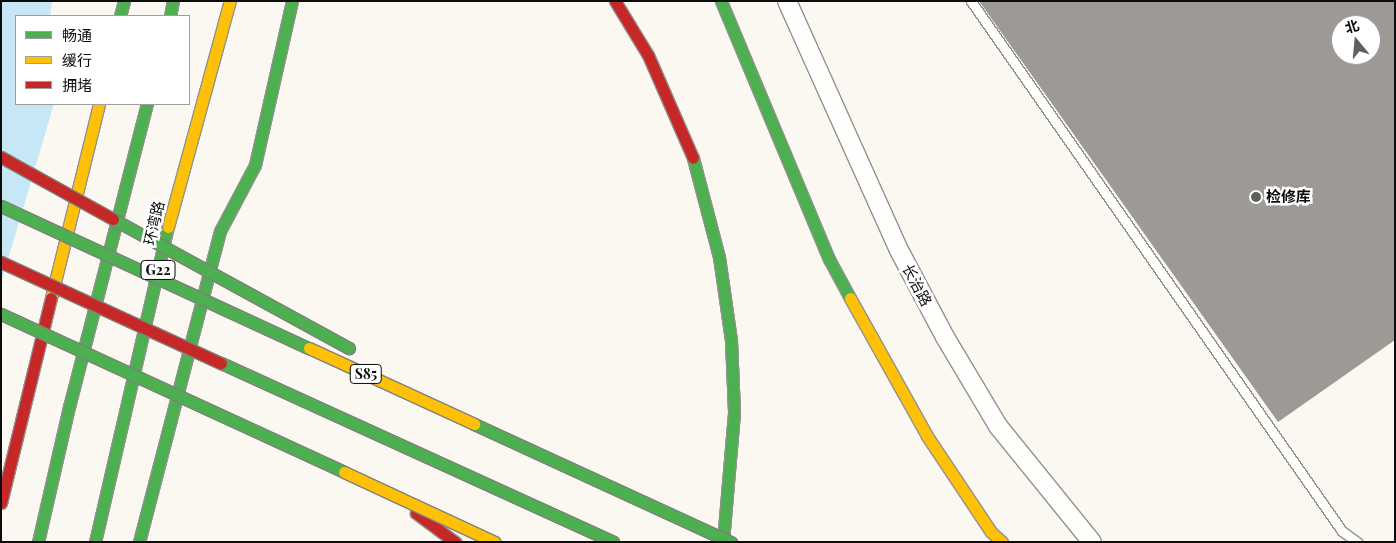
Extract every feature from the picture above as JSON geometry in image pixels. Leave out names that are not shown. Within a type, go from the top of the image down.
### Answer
[{"type":"highway","points":[[170,15],[174,1]]},
{"type":"highway","name":"环湾路","points":[[95,542],[178,185],[230,1]]},
{"type":"highway","points":[[139,542],[220,231],[254,165],[292,1]]},
{"type":"highway","points":[[615,1],[648,55],[680,122],[701,178],[719,256],[731,340],[734,413],[723,542]]},
{"type":"highway","points":[[721,1],[796,173],[829,259],[890,373],[956,482],[1002,542]]},
{"type":"highway","points":[[120,15],[123,2]]},
{"type":"highway","points":[[1,503],[99,105]]},
{"type":"highway","points":[[38,542],[69,407],[146,105]]},
{"type":"highway","points":[[1,157],[364,356]]},
{"type":"highway","name":"S85","points":[[1,206],[731,542]]},
{"type":"highway","points":[[1,262],[613,542]]},
{"type":"highway","points":[[1,314],[495,542]]},
{"type":"highway","points":[[399,376],[563,466]]},
{"type":"highway","points":[[1,486],[9,471]]},
{"type":"highway","points":[[389,493],[455,542]]},
{"type":"street","name":"长治路","points":[[788,1],[900,252],[945,337],[998,426],[1092,542]]},
{"type":"lane","points":[[971,1],[1342,531],[1358,542]]},
{"type":"water","points":[[1,1],[52,1],[50,15],[15,15],[15,105],[53,105],[53,107],[1,283]]},
{"type":"building","name":"检修库","points":[[979,1],[1395,1],[1395,340],[1278,422]]},
{"type":"traffic: fast","points":[[120,15],[124,1]]},
{"type":"traffic: fast","points":[[170,15],[173,1]]},
{"type":"traffic: fast","points":[[139,542],[220,231],[255,165],[292,1]]},
{"type":"traffic: fast","points":[[721,1],[829,259],[850,298]]},
{"type":"traffic: fast","points":[[38,542],[69,407],[147,105]]},
{"type":"traffic: fast","points":[[693,158],[719,257],[731,340],[734,413],[723,542]]},
{"type":"traffic: fast","points":[[1,206],[309,348]]},
{"type":"traffic: fast","points":[[113,219],[349,348]]},
{"type":"traffic: fast","points":[[95,542],[168,227]]},
{"type":"traffic: fast","points":[[1,314],[344,472]]},
{"type":"traffic: fast","points":[[221,363],[613,542]]},
{"type":"traffic: fast","points":[[474,424],[731,542]]},
{"type":"traffic: slow","points":[[168,227],[230,1]]},
{"type":"traffic: slow","points":[[51,298],[99,105]]},
{"type":"traffic: slow","points":[[850,298],[927,436],[991,532],[1002,542]]},
{"type":"traffic: slow","points":[[309,348],[474,424]]},
{"type":"traffic: slow","points":[[344,472],[495,542]]},
{"type":"traffic: jam","points":[[615,1],[648,55],[693,158]]},
{"type":"traffic: jam","points":[[1,157],[113,219]]},
{"type":"traffic: jam","points":[[1,262],[221,363]]},
{"type":"traffic: jam","points":[[1,503],[51,298]]},
{"type":"traffic: jam","points":[[416,513],[455,542]]},
{"type":"place","name":"检修库","points":[[1256,197]]}]
